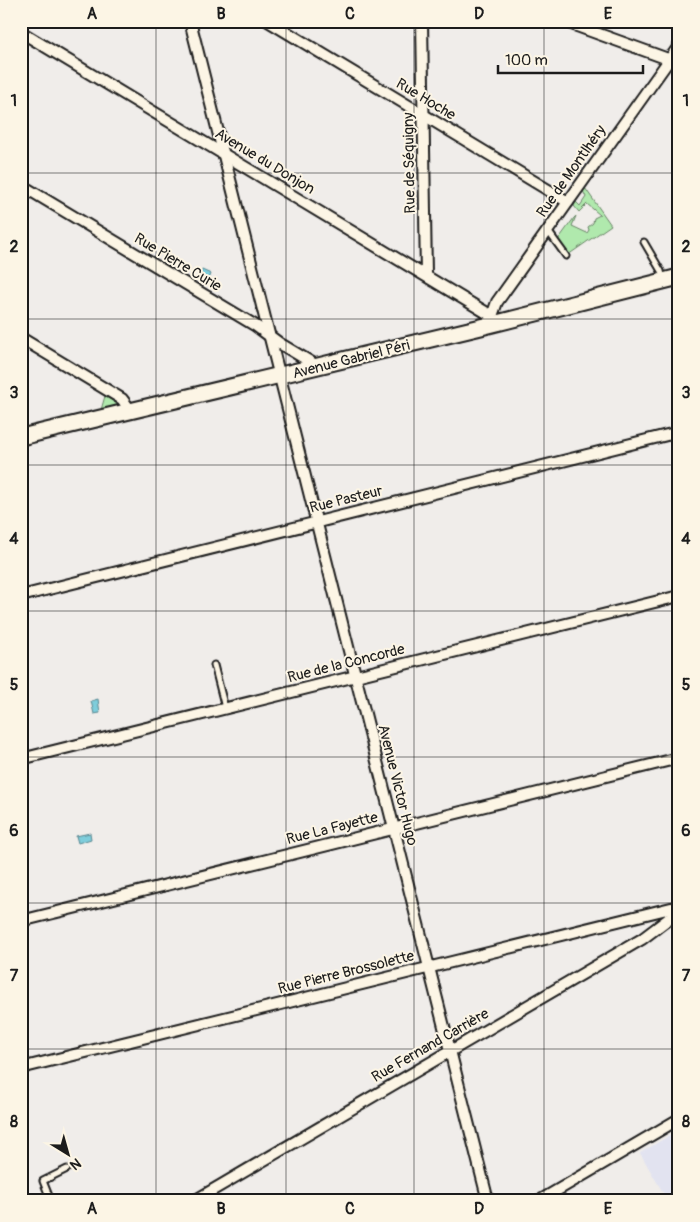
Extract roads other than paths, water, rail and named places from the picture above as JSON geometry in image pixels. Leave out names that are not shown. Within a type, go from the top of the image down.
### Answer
[{"type":"street","name":"Avenue Victor Hugo","points":[[190,21],[315,523],[488,1201]]},
{"type":"street","name":"Rue Hoche","points":[[268,21],[568,202]]},
{"type":"street","name":"Rue de Séquigny","points":[[422,21],[426,275]]},
{"type":"street","points":[[562,21],[668,59],[679,66]]},
{"type":"street","name":"Avenue du Donjon","points":[[21,32],[426,275],[494,320]]},
{"type":"street","name":"Rue de Montlhéry","points":[[494,320],[497,302],[679,46]]},
{"type":"street","name":"Rue Pierre Curie","points":[[21,185],[256,326],[270,338],[319,367]]},
{"type":"street","name":"Avenue Gabriel Péri","points":[[21,437],[279,377],[494,320],[679,276]]},
{"type":"street","points":[[21,338],[122,399],[131,411]]},
{"type":"street","name":"Rue Pasteur","points":[[21,596],[679,432]]},
{"type":"street","name":"Rue de la Concorde","points":[[21,759],[679,596]]},
{"type":"street","name":"Rue La Fayette","points":[[21,921],[679,758]]},
{"type":"street","name":"Rue Pierre Brossolette","points":[[21,1068],[679,906]]},
{"type":"street","name":"Rue Fernand Carrière","points":[[194,1201],[642,939],[679,911]]},
{"type":"street","points":[[539,1201],[679,1119]]},
{"type":"lane","points":[[547,231],[566,256]]},
{"type":"lane","points":[[644,242],[661,270],[664,281]]},
{"type":"lane","points":[[214,665],[225,708]]},
{"type":"lane","points":[[51,1201],[43,1181],[67,1169]]},
{"type":"water","points":[[202,270],[211,274],[208,282],[198,276]]},
{"type":"water","points":[[98,699],[100,713],[94,714],[91,701]]},
{"type":"water","points":[[90,833],[91,839],[78,843],[76,836]]}]
